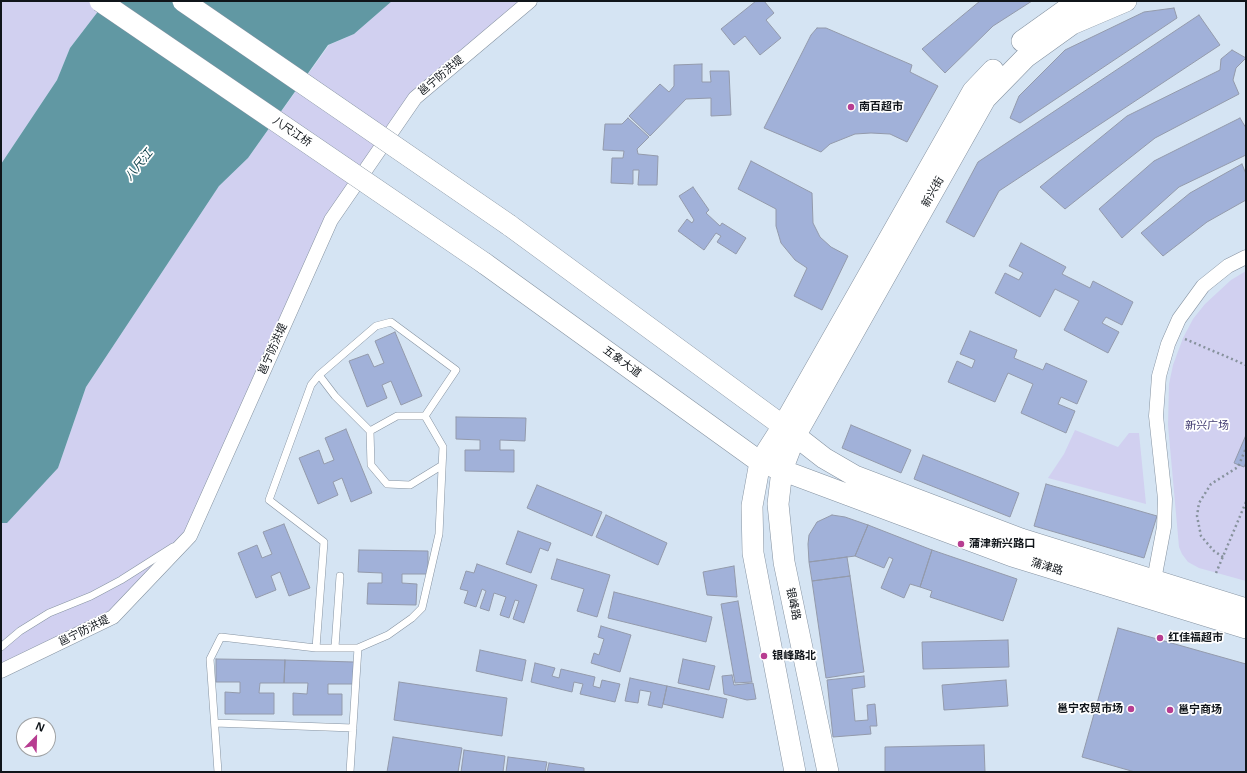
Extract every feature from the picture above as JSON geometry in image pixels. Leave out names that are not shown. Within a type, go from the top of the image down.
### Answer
[{"type":"main road","name":"八尺江桥","points":[[100,1],[484,263]]},
{"type":"main road","points":[[182,1],[509,225],[789,431],[760,462],[752,506],[752,553],[795,772]]},
{"type":"main road","name":"新兴街","points":[[789,431],[973,91],[1016,46],[1064,11],[1088,1]]},
{"type":"main road","name":"新兴街","points":[[789,431],[985,100],[1026,57],[1072,24],[1126,1]]},
{"type":"main road","name":"五象大道","points":[[484,263],[760,462]]},
{"type":"main road","name":"银峰路","points":[[789,431],[778,504],[784,562],[828,772]]},
{"type":"main road","name":"蒲津路","points":[[789,431],[824,458],[855,476],[1021,539],[1246,609]]},
{"type":"main road","name":"蒲津路","points":[[760,462],[836,492],[1012,556],[1246,628]]},
{"type":"street","name":"邕宁防洪堤","points":[[1,671],[113,617],[190,536],[331,220],[415,98],[530,1]]},
{"type":"street","points":[[1154,580],[1164,527],[1165,499],[1156,416],[1159,376],[1168,344],[1180,319],[1203,286],[1228,266],[1246,257]]},
{"type":"lane","points":[[316,648],[324,542],[269,500],[311,385],[319,375],[376,326],[391,322],[456,370],[425,416]]},
{"type":"lane","points":[[319,375],[335,396],[370,431],[372,465],[387,484],[410,485],[441,466]]},
{"type":"lane","points":[[370,431],[396,416],[425,416]]},
{"type":"lane","points":[[218,772],[210,659],[221,637],[316,648],[358,648],[388,635],[412,618],[422,608],[439,534],[443,447],[425,416]]},
{"type":"lane","points":[[1,647],[20,631],[49,613],[91,596],[121,580],[190,536]]},
{"type":"lane","points":[[335,647],[340,576]]},
{"type":"lane","points":[[350,772],[358,648]]},
{"type":"lane","points":[[215,724],[353,728]]},
{"type":"path","points":[[1183,338],[1246,365]]},
{"type":"path","points":[[1223,557],[1214,551],[1201,536],[1197,516],[1199,503],[1211,484],[1238,467],[1246,448]]},
{"type":"path","points":[[1216,573],[1246,502]]},
{"type":"green space","points":[[1,1],[106,1],[70,48],[57,80],[1,164]]},
{"type":"green space","points":[[392,1],[530,1],[415,98],[331,220],[190,536],[113,617],[1,671],[1,523],[7,522],[58,468],[86,387],[219,186],[248,158],[329,45],[354,34]]},
{"type":"green space","name":"新兴广场","points":[[1246,271],[1246,581],[1199,568],[1188,562],[1182,554],[1179,547],[1168,425],[1169,384],[1173,365],[1183,338],[1193,319],[1205,304],[1231,280]]},
{"type":"green space","points":[[1075,430],[1118,447],[1129,433],[1139,433],[1146,504],[1048,478],[1064,454]]},
{"type":"water","name":"八尺江","points":[[106,1],[392,1],[354,34],[328,45],[248,158],[219,186],[86,387],[58,468],[7,523],[1,523],[1,164],[57,80],[70,48]]},
{"type":"building","points":[[756,1],[764,1],[774,13],[766,20],[781,38],[760,55],[745,36],[734,45],[721,29]]},
{"type":"building","points":[[980,1],[1032,1],[993,26],[945,73],[922,49]]},
{"type":"building","points":[[1174,8],[1177,18],[1020,123],[1010,118],[1019,96],[1065,50],[1144,12]]},
{"type":"building","points":[[1199,15],[1220,45],[999,191],[974,237],[946,222],[978,162]]},
{"type":"building","name":"南百超市","points":[[817,28],[826,28],[912,65],[910,72],[938,86],[907,142],[890,134],[855,134],[830,144],[821,152],[764,128],[811,35]]},
{"type":"building","points":[[1232,50],[1246,58],[1236,68],[1233,80],[1239,94],[1155,138],[1065,209],[1040,187],[1127,116],[1220,70],[1221,59]]},
{"type":"building","points":[[702,64],[702,82],[711,82],[710,71],[729,71],[731,115],[711,116],[711,98],[686,99],[650,136],[629,116],[660,84],[669,92],[674,86],[674,65]]},
{"type":"building","points":[[628,118],[649,137],[637,149],[638,154],[658,156],[657,185],[638,185],[639,170],[633,170],[633,184],[611,183],[612,158],[623,158],[624,151],[603,150],[605,124],[622,124]]},
{"type":"building","points":[[1240,118],[1246,128],[1246,155],[1179,187],[1122,238],[1099,209],[1154,161]]},
{"type":"building","points":[[751,161],[812,193],[813,223],[820,237],[831,247],[848,256],[822,310],[794,296],[807,268],[795,260],[781,243],[776,226],[776,209],[738,189]]},
{"type":"building","points":[[1242,164],[1246,174],[1246,200],[1207,222],[1163,256],[1141,233],[1190,193]]},
{"type":"building","points":[[693,187],[709,210],[706,213],[720,226],[722,223],[746,238],[736,254],[717,242],[721,236],[716,233],[704,250],[678,231],[687,219],[692,223],[694,220],[679,196]]},
{"type":"building","points":[[1021,243],[1066,267],[1062,274],[1090,288],[1093,281],[1133,302],[1122,325],[1106,317],[1102,323],[1119,332],[1108,353],[1064,330],[1079,301],[1055,289],[1040,317],[995,293],[1005,273],[1019,280],[1023,273],[1009,266]]},
{"type":"building","points":[[970,331],[1017,350],[1014,358],[1043,370],[1046,363],[1087,381],[1077,404],[1061,397],[1058,404],[1075,411],[1066,433],[1021,413],[1033,384],[1008,373],[995,402],[948,382],[957,361],[972,368],[975,360],[960,354]]},
{"type":"building","points":[[395,332],[422,396],[401,405],[391,381],[382,385],[387,398],[367,407],[349,361],[368,354],[374,367],[384,363],[375,341]]},
{"type":"building","points":[[456,417],[526,418],[525,441],[500,440],[500,450],[514,450],[514,472],[465,471],[465,450],[480,450],[480,440],[456,439]]},
{"type":"building","points":[[851,425],[911,450],[901,473],[842,448]]},
{"type":"building","points":[[346,429],[372,493],[351,502],[342,478],[333,482],[338,495],[318,504],[299,458],[319,450],[324,464],[334,460],[325,438]]},
{"type":"building","points":[[1246,435],[1246,462],[1244,467],[1234,463]]},
{"type":"building","points":[[923,455],[1019,493],[1010,517],[914,479]]},
{"type":"building","points":[[1046,484],[1157,516],[1144,558],[1034,526]]},
{"type":"building","points":[[537,485],[602,512],[592,536],[527,508]]},
{"type":"building","points":[[606,515],[667,543],[658,565],[596,537]]},
{"type":"building","points":[[832,515],[845,517],[868,525],[855,556],[809,562],[809,535],[817,522]]},
{"type":"building","points":[[284,524],[310,588],[289,596],[280,572],[271,576],[276,590],[256,598],[238,553],[257,545],[262,558],[272,554],[263,532]]},
{"type":"building","points":[[868,525],[932,550],[920,587],[910,584],[904,598],[881,588],[893,559],[889,557],[884,568],[855,556]]},
{"type":"building","points":[[518,531],[551,543],[548,551],[540,548],[531,573],[506,564]]},
{"type":"building","points":[[359,550],[428,551],[428,574],[402,574],[402,583],[417,584],[416,605],[367,604],[368,583],[382,583],[382,573],[358,572]]},
{"type":"building","points":[[932,550],[1017,579],[1003,621],[930,597],[932,591],[920,587]]},
{"type":"building","points":[[847,557],[850,576],[812,581],[809,562]]},
{"type":"building","points":[[557,559],[610,575],[597,617],[577,611],[584,589],[551,579]]},
{"type":"building","points":[[477,564],[537,585],[524,623],[513,619],[519,601],[515,600],[509,618],[500,615],[506,597],[494,593],[489,611],[480,608],[486,591],[482,589],[476,607],[464,603],[468,591],[460,589],[466,571],[474,573]]},
{"type":"building","points":[[734,566],[737,597],[707,595],[703,572]]},
{"type":"building","points":[[850,576],[864,672],[826,678],[812,581]]},
{"type":"building","points":[[614,592],[712,617],[706,642],[608,618]]},
{"type":"building","points":[[738,601],[752,682],[735,683],[721,604]]},
{"type":"building","points":[[601,626],[631,635],[620,672],[591,663],[594,653],[599,655],[604,639],[598,637]]},
{"type":"building","name":"邕宁商场","points":[[1118,628],[1246,664],[1246,772],[1135,772],[1082,757]]},
{"type":"building","points":[[1008,640],[1009,667],[923,669],[922,642]]},
{"type":"building","points":[[480,650],[526,660],[522,681],[476,671]]},
{"type":"building","points":[[216,659],[285,660],[284,683],[260,683],[259,693],[274,693],[274,714],[225,714],[225,692],[240,693],[240,682],[216,682]]},
{"type":"building","points":[[683,659],[715,666],[709,690],[678,683]]},
{"type":"building","points":[[285,660],[354,662],[353,684],[328,684],[328,694],[342,694],[342,715],[293,715],[293,693],[307,694],[308,683],[284,683]]},
{"type":"building","points":[[535,663],[555,668],[552,676],[559,678],[561,669],[595,677],[593,686],[600,688],[602,680],[620,684],[615,702],[580,694],[583,684],[574,682],[572,692],[531,682]]},
{"type":"building","points":[[732,675],[734,685],[753,683],[756,699],[747,700],[724,694],[722,676]]},
{"type":"building","points":[[864,676],[865,687],[852,689],[855,721],[868,720],[867,705],[875,704],[877,726],[870,726],[871,734],[833,737],[827,680]]},
{"type":"building","points":[[630,678],[667,686],[662,708],[648,705],[651,692],[640,690],[638,703],[625,701]]},
{"type":"building","points":[[1006,680],[1008,706],[944,710],[942,685]]},
{"type":"building","points":[[399,682],[507,698],[502,736],[394,720]]},
{"type":"building","points":[[667,686],[727,699],[723,718],[663,704]]},
{"type":"building","points":[[393,737],[462,748],[458,772],[387,772]]},
{"type":"building","points":[[984,745],[985,772],[885,772],[885,747]]},
{"type":"building","points":[[464,750],[505,756],[503,772],[461,772]]},
{"type":"building","points":[[508,757],[547,762],[545,772],[506,772]]},
{"type":"building","points":[[549,763],[584,768],[584,772],[547,772]]},
{"type":"place","name":"南百超市","points":[[851,107]]},
{"type":"place","name":"蒲津新兴路口","points":[[961,544]]},
{"type":"place","name":"红佳福超市","points":[[1160,638]]},
{"type":"place","name":"银峰路北","points":[[764,656]]},
{"type":"place","name":"邕宁农贸市场","points":[[1131,709]]},
{"type":"place","name":"邕宁商场","points":[[1170,710]]}]
